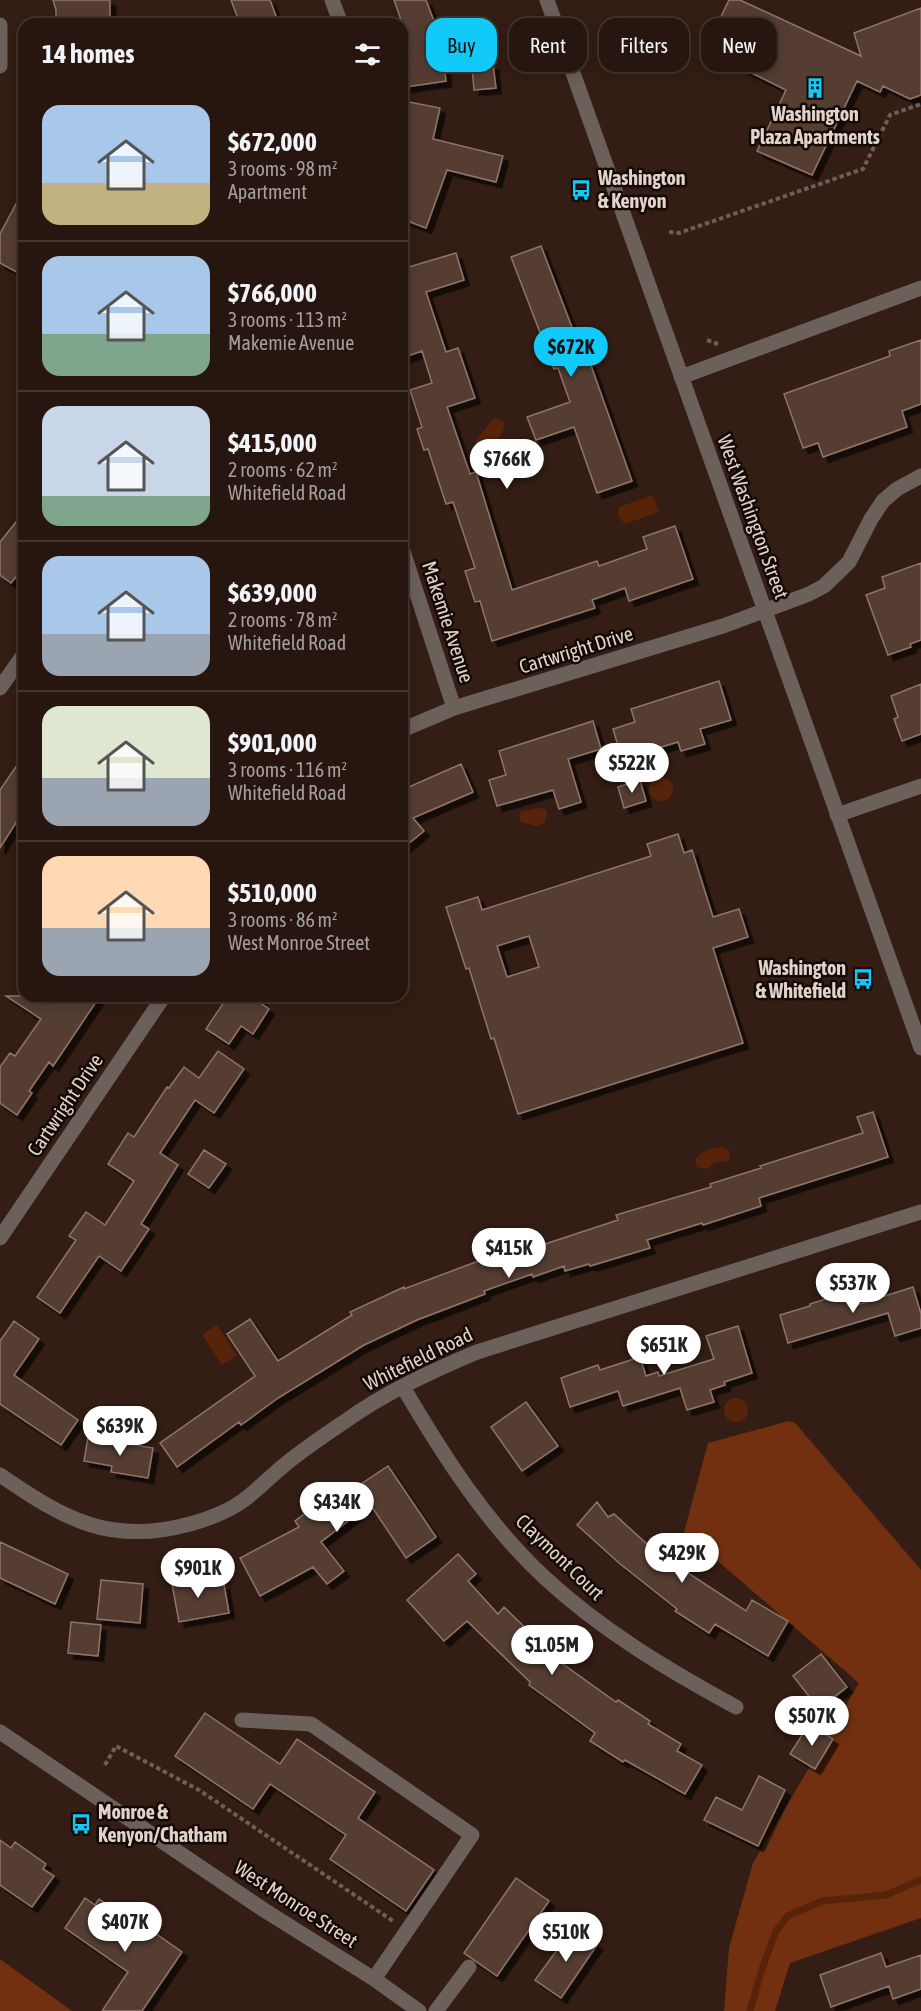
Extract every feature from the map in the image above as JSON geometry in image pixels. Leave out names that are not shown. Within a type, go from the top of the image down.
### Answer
[{"type":"street","points":[[332,0],[339,18]]},
{"type":"street","name":"West Washington Street","points":[[547,0],[921,1048]]},
{"type":"street","points":[[0,25],[0,66]]},
{"type":"street","points":[[681,377],[921,288]]},
{"type":"street","name":"Cartwright Drive","points":[[408,727],[454,708],[764,611],[809,594],[837,576],[849,562],[883,501],[897,489],[921,476]]},
{"type":"street","name":"Makemie Avenue","points":[[408,566],[454,708]]},
{"type":"street","points":[[0,688],[18,662]]},
{"type":"street","points":[[837,815],[921,786]]},
{"type":"street","name":"Cartwright Drive","points":[[0,1238],[160,1002]]},
{"type":"street","name":"Whitefield Road","points":[[0,1475],[55,1511],[87,1525],[147,1533],[205,1520],[242,1502],[283,1466],[347,1419],[403,1387],[477,1352],[921,1212]]},
{"type":"street","name":"Claymont Court","points":[[403,1387],[448,1462],[477,1502],[543,1576],[601,1625],[660,1664],[736,1707]]},
{"type":"street","points":[[242,1720],[311,1724],[472,1835],[374,1979]]},
{"type":"street","name":"West Monroe Street","points":[[0,1732],[264,1910],[374,1979],[412,2009]]},
{"type":"street","points":[[436,2011],[469,1967]]},
{"type":"path","points":[[669,232],[679,233],[863,169],[890,115],[921,104]]},
{"type":"path","points":[[105,1765],[116,1746],[199,1790],[395,1923]]},
{"type":"shaded area","points":[[496,418],[505,424],[502,433],[493,445],[481,451],[476,447],[475,441]]},
{"type":"shaded area","points":[[653,495],[659,512],[625,524],[618,516],[619,507]]},
{"type":"shaded area","points":[[661,777],[669,781],[673,789],[669,797],[661,801],[653,797],[649,789],[653,781]]},
{"type":"shaded area","points":[[537,808],[545,809],[547,812],[545,822],[537,826],[520,822],[520,812]]},
{"type":"shaded area","points":[[719,1147],[729,1150],[728,1160],[714,1163],[706,1169],[697,1167],[695,1160],[700,1154]]},
{"type":"shaded area","points":[[217,1325],[237,1355],[222,1365],[202,1335]]},
{"type":"shaded area","points":[[736,1398],[741,1399],[747,1405],[747,1415],[741,1421],[736,1422],[731,1421],[725,1415],[724,1410],[725,1405],[731,1399]]},
{"type":"shaded area","points":[[789,1421],[795,1423],[921,1570],[921,1918],[790,1963],[775,2011],[724,2011],[729,1948],[753,1863],[859,1683],[684,1532],[708,1443]]},
{"type":"shaded area","points":[[0,1959],[72,2011],[0,2011]]},
{"type":"building","points":[[53,0],[110,0],[110,18],[56,18]]},
{"type":"building","points":[[231,0],[270,0],[277,18],[238,18]]},
{"type":"building","points":[[394,0],[426,0],[433,18],[426,18],[426,72],[445,72],[446,81],[408,87],[408,18],[400,18]]},
{"type":"building","name":"Washington Plaza Apartments","points":[[729,0],[740,0],[861,56],[854,33],[921,8],[921,95],[910,99],[883,86],[880,92],[857,81],[812,175],[757,151],[786,90],[750,72],[777,72],[777,18],[720,18]]},
{"type":"building","points":[[472,72],[494,72],[496,88],[474,90]]},
{"type":"building","points":[[409,102],[440,108],[433,139],[503,156],[496,182],[447,170],[426,228],[408,221]]},
{"type":"building","points":[[18,200],[18,273],[0,263],[0,234]]},
{"type":"building","points":[[541,246],[584,359],[588,357],[632,481],[597,493],[574,427],[536,440],[527,417],[570,402],[558,368],[554,369],[511,257]]},
{"type":"building","points":[[456,253],[464,280],[426,292],[446,352],[458,348],[475,398],[447,407],[470,474],[476,472],[512,590],[597,561],[599,566],[647,549],[643,537],[675,526],[693,579],[629,601],[625,588],[592,600],[595,608],[492,641],[480,601],[475,602],[465,571],[475,568],[453,502],[446,504],[428,449],[424,450],[417,429],[422,427],[410,390],[432,383],[422,351],[408,356],[408,267]]},
{"type":"building","points":[[921,340],[921,404],[902,411],[907,427],[823,457],[818,443],[803,448],[784,394],[890,356],[889,351]]},
{"type":"building","points":[[18,520],[18,574],[11,583],[0,575],[0,542]]},
{"type":"building","points":[[921,563],[921,640],[910,644],[911,647],[888,655],[866,595],[885,588],[882,577]]},
{"type":"building","points":[[719,681],[731,720],[700,729],[705,744],[681,751],[678,742],[622,759],[613,729],[635,722],[631,709]]},
{"type":"building","points":[[921,684],[921,734],[902,741],[894,719],[898,717],[891,696]]},
{"type":"building","points":[[593,721],[601,749],[568,759],[581,802],[559,809],[553,790],[497,806],[489,780],[506,775],[499,751]]},
{"type":"building","points":[[18,764],[18,820],[0,848],[0,790]]},
{"type":"building","points":[[461,764],[473,792],[413,818],[424,831],[408,844],[408,787]]},
{"type":"building","points":[[640,780],[646,801],[624,808],[618,787]]},
{"type":"building","points":[[678,834],[684,853],[692,850],[713,917],[739,909],[748,937],[713,948],[743,1043],[518,1114],[494,1038],[491,1039],[469,968],[466,969],[446,907],[478,897],[482,910],[651,856],[647,844]],"holes":[[[529,936],[539,967],[507,977],[497,946]]]},
{"type":"building","points":[[6,996],[18,996],[18,1002],[96,1002],[53,1066],[49,1062],[29,1091],[32,1093],[17,1115],[0,1103],[0,1067],[10,1053],[15,1056],[41,1019]]},
{"type":"building","points":[[224,1002],[259,1002],[269,1009],[253,1034],[241,1026],[229,1044],[206,1029]]},
{"type":"building","points":[[218,1051],[244,1069],[214,1113],[195,1100],[160,1153],[178,1165],[141,1224],[149,1229],[121,1271],[99,1256],[60,1313],[37,1297],[76,1240],[69,1236],[86,1212],[105,1225],[134,1181],[108,1164],[128,1133],[134,1137],[167,1087],[169,1088],[184,1067],[199,1078]]},
{"type":"building","points":[[873,1112],[888,1157],[759,1198],[761,1206],[647,1240],[650,1248],[590,1266],[589,1264],[565,1271],[564,1266],[533,1277],[532,1274],[484,1291],[485,1294],[417,1320],[364,1345],[278,1398],[241,1425],[239,1422],[177,1467],[160,1443],[255,1376],[227,1334],[250,1319],[278,1361],[352,1315],[350,1312],[404,1287],[404,1289],[489,1257],[486,1249],[529,1233],[533,1245],[541,1242],[542,1245],[618,1220],[616,1215],[711,1187],[710,1184],[761,1168],[760,1166],[863,1133],[857,1117]]},
{"type":"building","points":[[204,1150],[226,1164],[209,1188],[188,1174]]},
{"type":"building","points":[[913,1287],[921,1314],[921,1328],[895,1336],[888,1313],[788,1343],[780,1315],[853,1290],[857,1305]]},
{"type":"building","points":[[14,1321],[39,1339],[14,1375],[78,1420],[61,1445],[0,1404],[0,1341]]},
{"type":"building","points":[[738,1326],[752,1373],[724,1382],[725,1385],[710,1390],[714,1402],[687,1410],[680,1388],[623,1406],[618,1391],[570,1407],[561,1378],[598,1365],[600,1370],[640,1357],[646,1376],[658,1372],[659,1376],[714,1359],[706,1336]]},
{"type":"building","points":[[526,1402],[558,1446],[522,1471],[491,1427]]},
{"type":"building","points":[[88,1437],[153,1448],[148,1478],[111,1472],[112,1466],[84,1461]]},
{"type":"building","points":[[388,1466],[436,1537],[406,1558],[370,1504],[321,1542],[344,1571],[327,1584],[313,1567],[260,1596],[240,1558],[299,1527],[295,1521],[335,1491],[340,1498]]},
{"type":"building","points":[[597,1502],[608,1517],[614,1514],[647,1544],[651,1538],[688,1567],[685,1571],[746,1611],[752,1600],[788,1621],[768,1656],[715,1624],[709,1633],[675,1611],[677,1609],[619,1563],[577,1525]]},
{"type":"building","points":[[0,1542],[68,1574],[55,1604],[0,1578]]},
{"type":"building","points":[[458,1554],[476,1574],[468,1581],[498,1614],[504,1607],[544,1646],[542,1649],[616,1702],[618,1700],[650,1721],[648,1724],[681,1744],[677,1751],[702,1765],[685,1794],[625,1760],[623,1762],[590,1741],[595,1733],[529,1685],[530,1682],[467,1621],[444,1641],[407,1600]]},
{"type":"building","points":[[198,1574],[200,1588],[224,1584],[229,1613],[179,1622],[171,1579]]},
{"type":"building","points":[[101,1580],[143,1584],[140,1623],[97,1619]]},
{"type":"building","points":[[71,1622],[101,1625],[98,1656],[68,1653]]},
{"type":"building","points":[[821,1654],[847,1687],[819,1709],[793,1676]]},
{"type":"building","points":[[205,1713],[280,1764],[297,1739],[375,1792],[358,1818],[434,1870],[406,1911],[330,1859],[346,1835],[270,1784],[253,1809],[175,1756]]},
{"type":"building","points":[[809,1724],[833,1739],[815,1769],[790,1754]]},
{"type":"building","points":[[759,1776],[785,1790],[758,1846],[704,1820],[716,1797],[742,1810]]},
{"type":"building","points":[[0,1840],[11,1848],[15,1842],[46,1864],[43,1869],[54,1876],[32,1907],[0,1885]]},
{"type":"building","points":[[516,1878],[549,1901],[497,1976],[464,1953]]},
{"type":"building","points":[[85,1898],[95,1905],[99,1899],[153,1936],[155,1933],[182,1952],[142,2011],[102,2011],[128,1972],[65,1928]]},
{"type":"building","points":[[573,1928],[597,1945],[561,1998],[535,1980]]},
{"type":"building","points":[[881,1953],[886,1967],[921,1955],[921,1989],[893,1999],[889,1986],[831,2007],[820,1975]]},
{"type":"waterway","points":[[750,2011],[776,1931],[788,1916],[822,1901],[886,1895],[921,1880]]},
{"type":"place","name":"Washington Plaza Apartments","points":[[815,88]]},
{"type":"place","name":"Washington & Kenyon","points":[[581,190]]},
{"type":"place","name":"Washington & Whitefield","points":[[863,979]]},
{"type":"place","name":"Monroe & Kenyon/Chatham","points":[[81,1824]]}]
